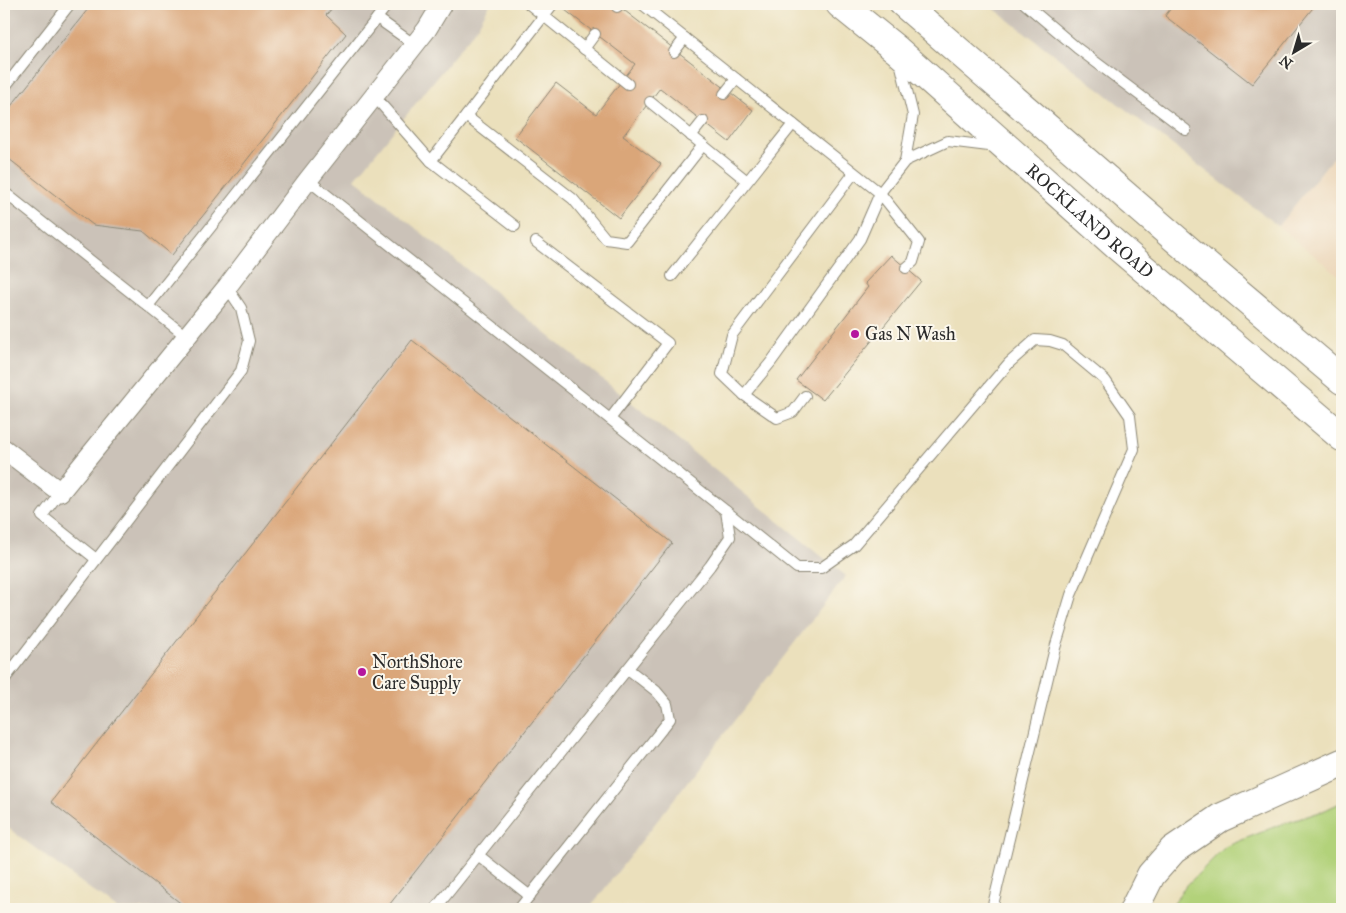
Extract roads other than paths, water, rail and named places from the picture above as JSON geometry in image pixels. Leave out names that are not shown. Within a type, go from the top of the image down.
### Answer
[{"type":"main road","name":"ROCKLAND ROAD","points":[[840,4],[896,50],[1116,245],[1342,437]]},
{"type":"main road","points":[[904,4],[1342,380]]},
{"type":"main road","points":[[1134,909],[1151,875],[1173,850],[1220,818],[1342,764]]},
{"type":"street","points":[[4,449],[60,492],[227,286],[414,45],[442,4]]},
{"type":"lane","points":[[4,88],[70,4]]},
{"type":"lane","points":[[148,306],[388,4]]},
{"type":"lane","points":[[529,4],[628,84]]},
{"type":"lane","points":[[431,161],[553,4]]},
{"type":"lane","points":[[642,4],[880,193],[919,242],[912,262],[906,268]]},
{"type":"lane","points":[[1025,4],[1077,48],[1186,130]]},
{"type":"lane","points":[[377,18],[414,45]]},
{"type":"lane","points":[[584,49],[595,34]]},
{"type":"lane","points":[[674,52],[685,38]]},
{"type":"lane","points":[[744,396],[771,362],[860,239],[880,193],[905,161],[914,115],[896,50]]},
{"type":"lane","points":[[724,94],[736,79]]},
{"type":"lane","points":[[374,96],[431,161],[515,226]]},
{"type":"lane","points":[[650,102],[747,181]]},
{"type":"lane","points":[[466,116],[573,199],[606,239],[627,242],[703,145]]},
{"type":"lane","points":[[691,136],[703,121]]},
{"type":"lane","points":[[672,276],[793,124]]},
{"type":"lane","points":[[905,161],[948,141],[1006,148]]},
{"type":"lane","points":[[805,396],[793,412],[777,418],[744,396],[722,374],[732,335],[854,173]]},
{"type":"lane","points":[[308,180],[797,568],[821,568],[854,545],[1009,363],[1035,340],[1050,341],[1063,345],[1105,380],[1130,416],[1134,449],[1071,595],[1052,658],[992,909]]},
{"type":"lane","points":[[4,192],[187,337]]},
{"type":"lane","points":[[536,242],[668,343],[610,419]]},
{"type":"lane","points":[[4,680],[241,371],[249,341],[241,308],[227,286]]},
{"type":"lane","points":[[60,492],[42,516],[96,559]]},
{"type":"lane","points":[[435,909],[710,566],[730,537],[726,511]]},
{"type":"lane","points":[[519,909],[670,719],[668,704],[656,691],[628,669]]},
{"type":"lane","points":[[478,855],[530,896]]},
{"type":"place","name":"Gas N Wash","points":[[855,334]]},
{"type":"place","name":"NorthShore Care Supply","points":[[362,672]]}]
